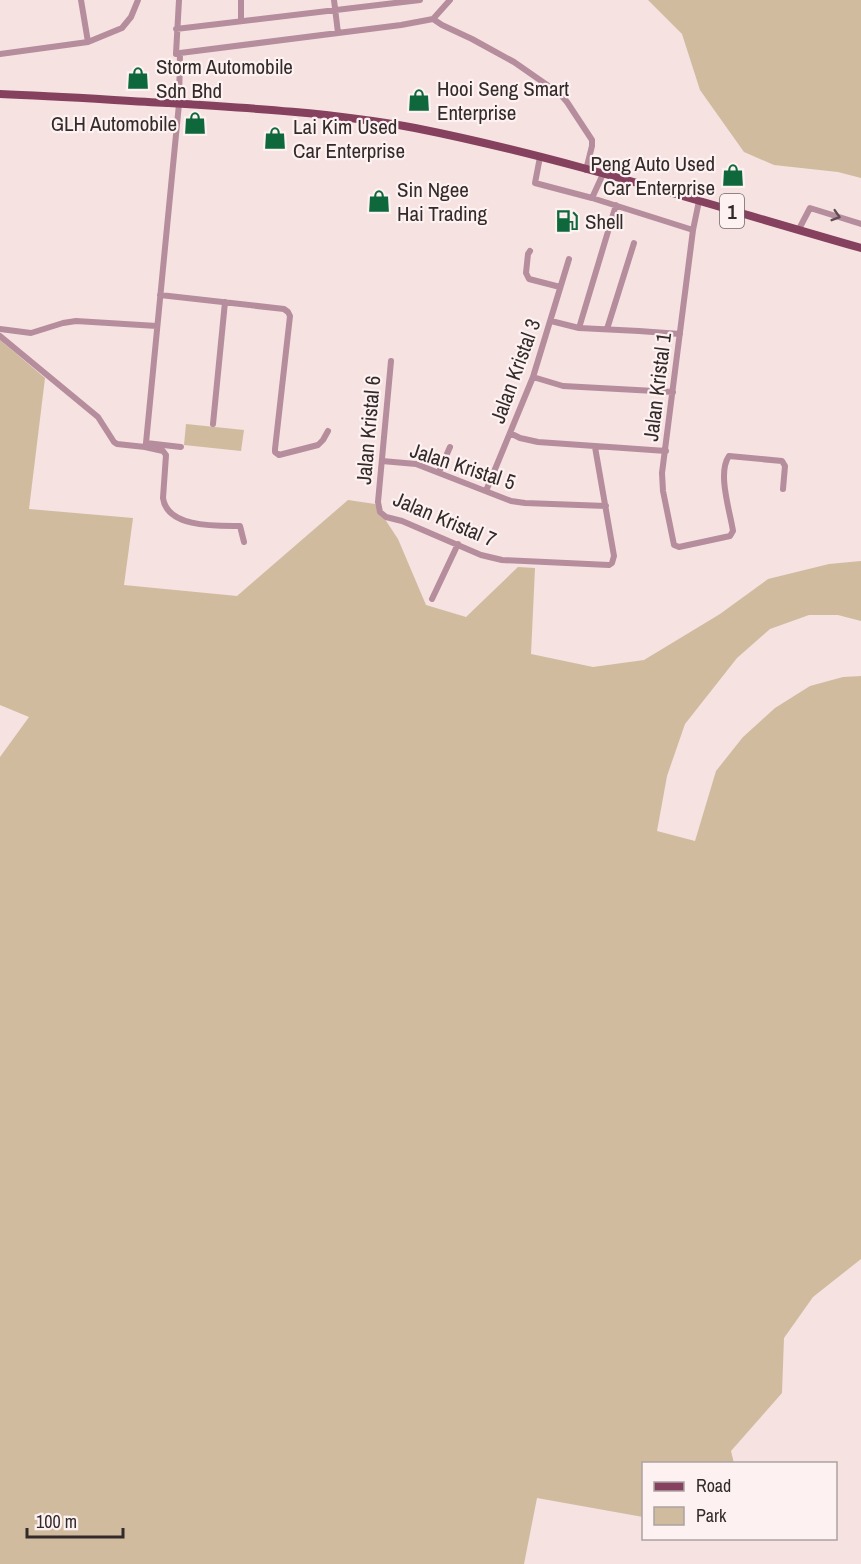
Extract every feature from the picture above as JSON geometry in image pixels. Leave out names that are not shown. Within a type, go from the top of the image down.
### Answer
[{"type":"main road","name":"1","points":[[0,94],[286,112],[415,128],[540,156],[861,248]]},
{"type":"street","points":[[81,0],[88,42]]},
{"type":"street","points":[[0,54],[88,42],[122,28],[138,0]]},
{"type":"street","points":[[176,54],[179,0]]},
{"type":"street","points":[[241,0],[241,21]]},
{"type":"street","points":[[334,0],[338,33]]},
{"type":"street","points":[[176,29],[420,0]]},
{"type":"street","points":[[146,445],[179,104],[180,53],[421,22],[433,19],[450,0]]},
{"type":"street","points":[[433,19],[514,62],[560,94],[592,140],[586,170]]},
{"type":"street","points":[[540,156],[535,183],[592,198],[693,230]]},
{"type":"street","points":[[592,198],[603,174]]},
{"type":"street","name":"Jalan Kristal 1","points":[[699,201],[693,230],[662,473],[663,492],[674,545],[676,547],[705,542],[733,534],[724,478],[726,460],[729,456],[782,461],[785,466],[783,489]]},
{"type":"street","points":[[579,328],[616,206]]},
{"type":"street","points":[[799,230],[810,208],[861,224]]},
{"type":"street","points":[[608,329],[634,243]]},
{"type":"street","points":[[530,251],[526,273],[529,279],[560,287]]},
{"type":"street","name":"Jalan Kristal 3","points":[[486,491],[533,377],[569,259]]},
{"type":"street","points":[[160,295],[284,309],[288,312],[290,316],[275,453],[279,455],[315,447],[328,431]]},
{"type":"street","points":[[213,424],[225,302]]},
{"type":"street","points":[[0,329],[30,333],[76,321],[157,326]]},
{"type":"street","points":[[551,321],[579,328],[680,334]]},
{"type":"street","points":[[0,336],[98,417],[117,444],[181,447]]},
{"type":"street","name":"Jalan Kristal 6","points":[[378,502],[391,361]]},
{"type":"street","points":[[533,377],[563,387],[673,392]]},
{"type":"street","points":[[510,433],[538,442],[666,451]]},
{"type":"street","points":[[146,445],[163,451],[166,455],[163,498],[171,514],[202,525],[240,526],[244,542]]},
{"type":"street","points":[[439,472],[450,447]]},
{"type":"street","points":[[595,447],[606,506]]},
{"type":"street","name":"Jalan Kristal 5","points":[[382,461],[416,464],[498,497],[518,502],[606,506]]},
{"type":"street","name":"Jalan Kristal 7","points":[[378,502],[380,512],[386,517],[402,521],[481,555],[502,560],[607,566],[612,563],[614,556],[606,506]]},
{"type":"street","points":[[432,599],[458,544]]},
{"type":"green space","points":[[648,0],[861,0],[861,178],[838,172],[774,165],[744,152],[700,90],[682,34]]},
{"type":"green space","points":[[0,340],[45,378],[29,509],[133,518],[124,585],[237,596],[348,500],[375,504],[398,539],[426,605],[466,617],[518,567],[535,568],[531,654],[593,667],[644,660],[720,614],[768,579],[829,564],[861,561],[861,621],[838,615],[809,615],[770,629],[737,658],[685,724],[667,776],[657,831],[695,841],[716,771],[743,737],[775,708],[810,686],[843,677],[861,676],[861,1259],[813,1297],[784,1338],[782,1393],[731,1451],[734,1462],[642,1462],[642,1517],[537,1498],[524,1564],[0,1564],[0,757],[29,717],[0,705]]},
{"type":"green space","points":[[186,424],[244,430],[241,451],[184,445]]},
{"type":"place","name":"Storm Automobile Sdn Bhd","points":[[138,78]]},
{"type":"place","name":"Hooi Seng Smart Enterprise","points":[[419,100]]},
{"type":"place","name":"GLH Automobile","points":[[195,123]]},
{"type":"place","name":"Lai Kim Used Car Enterprise","points":[[275,138]]},
{"type":"place","name":"Peng Auto Used Car Enterprise","points":[[733,175]]},
{"type":"place","name":"Sin Ngee Hai Trading","points":[[379,201]]},
{"type":"place","name":"Shell","points":[[567,221]]}]
